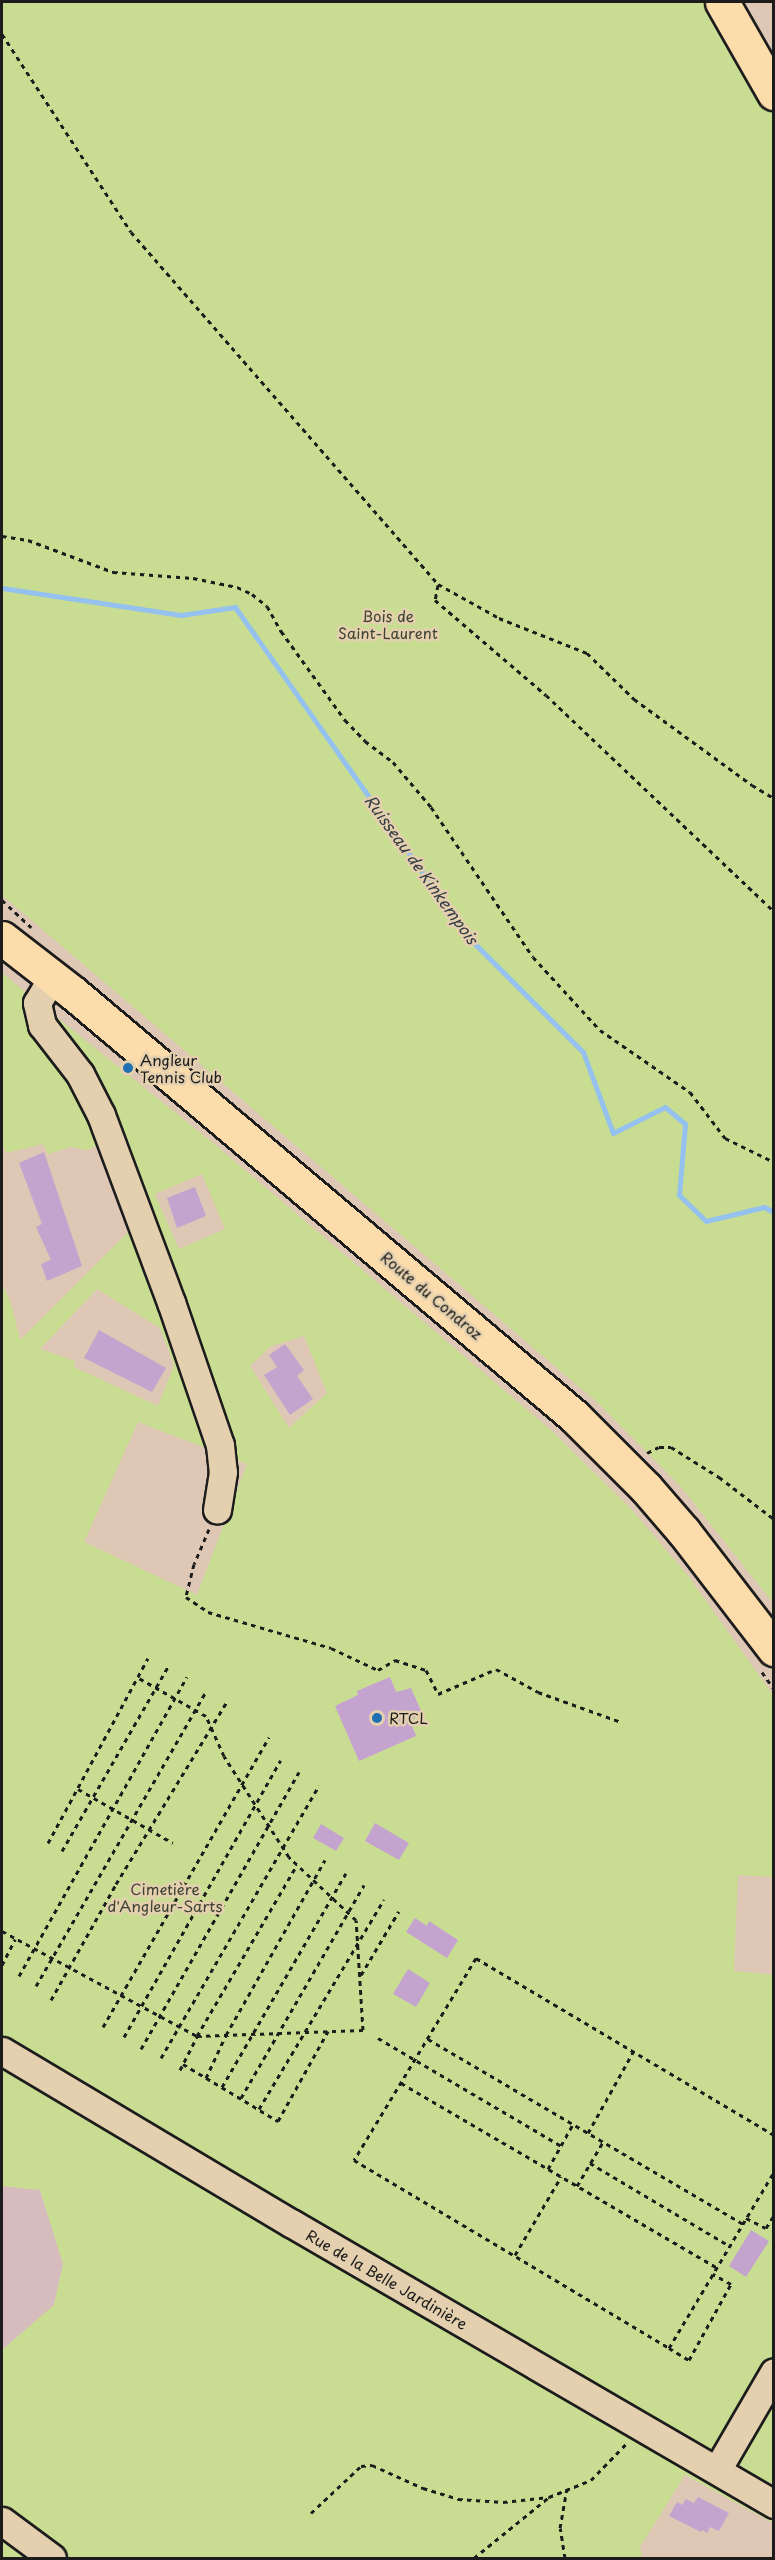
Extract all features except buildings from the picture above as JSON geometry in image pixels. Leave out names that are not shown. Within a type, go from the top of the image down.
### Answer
[{"type":"main road","points":[[722,2],[774,93]]},
{"type":"main road","name":"Route du Condroz","points":[[17,933],[52,978],[73,993],[574,1416],[627,1469],[704,1556],[767,1660]]},
{"type":"street","points":[[52,978],[37,1003],[42,1025],[80,1074],[101,1115],[175,1313],[220,1445],[223,1472],[217,1510]]},
{"type":"street","name":"Rue de la Belle Jardinière","points":[[2,2051],[412,2294],[774,2504]]},
{"type":"street","points":[[717,2470],[774,2372]]},
{"type":"street","points":[[2,2521],[52,2559]]},
{"type":"path","points":[[2,34],[131,232],[438,584],[499,618],[587,653],[634,699],[752,785],[774,798]]},
{"type":"path","points":[[2,536],[28,540],[113,572],[193,578],[237,587],[252,594],[267,606],[281,631],[345,720],[365,741],[393,762],[431,807],[533,957],[555,982],[600,1030],[690,1092],[725,1138],[774,1162]]},
{"type":"path","points":[[438,584],[435,600],[546,695],[774,910]]},
{"type":"path","points":[[2,900],[17,933]]},
{"type":"path","points":[[627,1469],[644,1454],[659,1447],[671,1447],[719,1476],[774,1519]]},
{"type":"path","points":[[217,1510],[194,1564],[186,1597],[208,1612],[331,1648],[378,1670],[395,1660],[426,1670],[438,1695],[496,1669],[538,1692],[621,1722]]},
{"type":"path","points":[[48,1843],[147,1658]]},
{"type":"path","points":[[767,1660],[774,1689]]},
{"type":"path","points":[[62,1851],[168,1667]]},
{"type":"path","points":[[2,1931],[197,2036],[363,2030],[356,1920],[297,1865],[283,1848],[224,1756],[206,1716],[137,1677]]},
{"type":"path","points":[[19,1976],[187,1677]]},
{"type":"path","points":[[36,1986],[206,1691]]},
{"type":"path","points":[[51,2000],[149,1829],[226,1702]]},
{"type":"path","points":[[104,2027],[269,1737]]},
{"type":"path","points":[[124,2037],[281,1760]]},
{"type":"path","points":[[141,2049],[299,1772]]},
{"type":"path","points":[[161,2058],[319,1785]]},
{"type":"path","points":[[78,1789],[173,1843]]},
{"type":"path","points":[[206,2078],[226,2035],[325,1860]]},
{"type":"path","points":[[180,2070],[197,2036],[297,1865]]},
{"type":"path","points":[[222,2088],[346,1873]]},
{"type":"path","points":[[241,2098],[276,2033],[364,1885]]},
{"type":"path","points":[[260,2109],[384,1899]]},
{"type":"path","points":[[360,1977],[399,1911]]},
{"type":"path","points":[[2,1965],[15,1939]]},
{"type":"path","points":[[713,2274],[730,2284],[689,2360],[354,2160],[476,1958],[774,2135]]},
{"type":"path","points":[[183,2064],[278,2121],[328,2031]]},
{"type":"path","points":[[378,2038],[561,2146]]},
{"type":"path","points":[[428,2039],[742,2224]]},
{"type":"path","points":[[588,2133],[633,2052]]},
{"type":"path","points":[[401,2083],[717,2268]]},
{"type":"path","points":[[548,2169],[573,2124]]},
{"type":"path","points":[[577,2186],[603,2142]]},
{"type":"path","points":[[590,2163],[730,2246]]},
{"type":"path","points":[[669,2348],[774,2172]]},
{"type":"path","points":[[514,2256],[561,2177]]},
{"type":"path","points":[[746,2218],[766,2228],[774,2215]]},
{"type":"path","points":[[312,2513],[361,2466],[372,2465],[423,2488],[458,2499],[503,2502],[549,2497],[591,2480],[619,2448],[648,2430]]},
{"type":"path","points":[[565,2559],[560,2528],[567,2490]]},
{"type":"path","points":[[474,2559],[549,2497]]},
{"type":"shaded area","points":[[2,2186],[40,2190],[63,2264],[54,2305],[2,2350]]},
{"type":"green space","name":"Bois de Saint-Laurent","points":[[2,2],[710,2],[774,118],[773,1603],[682,1488],[597,1402],[2,895]]},
{"type":"green space","name":"Cimetière d'Angleur-Sarts","points":[[2,973],[213,1143],[551,1430],[631,1509],[689,1577],[773,1695],[773,1877],[738,1875],[734,1971],[773,1975],[773,2523],[685,2475],[640,2547],[642,2558],[2,2558],[2,2350],[54,2305],[63,2264],[40,2190],[2,2186],[2,1284],[11,1303],[20,1340],[136,1224],[107,1141],[87,1150],[71,1147],[48,1154],[43,1144],[6,1153],[2,1143]],"holes":[[[202,1174],[225,1229],[179,1249],[155,1194]],[[97,1289],[160,1328],[174,1365],[158,1406],[74,1367],[75,1361],[40,1349]],[[304,1336],[327,1393],[289,1428],[250,1366],[271,1346]],[[138,1422],[247,1464],[197,1595],[84,1542]],[[390,1677],[396,1692],[402,1692],[413,1719],[410,1721],[416,1736],[359,1761],[335,1706],[358,1695],[357,1691]]]},
{"type":"waterway","name":"Ruisseau de Kinkempois","points":[[2,588],[181,615],[235,607],[467,936],[583,1052],[613,1133],[665,1107],[685,1124],[679,1195],[706,1221],[764,1207],[774,1212]]},
{"type":"place","name":"Angleur Tennis Club","points":[[128,1068]]},
{"type":"place","name":"RTCL","points":[[377,1718]]}]
